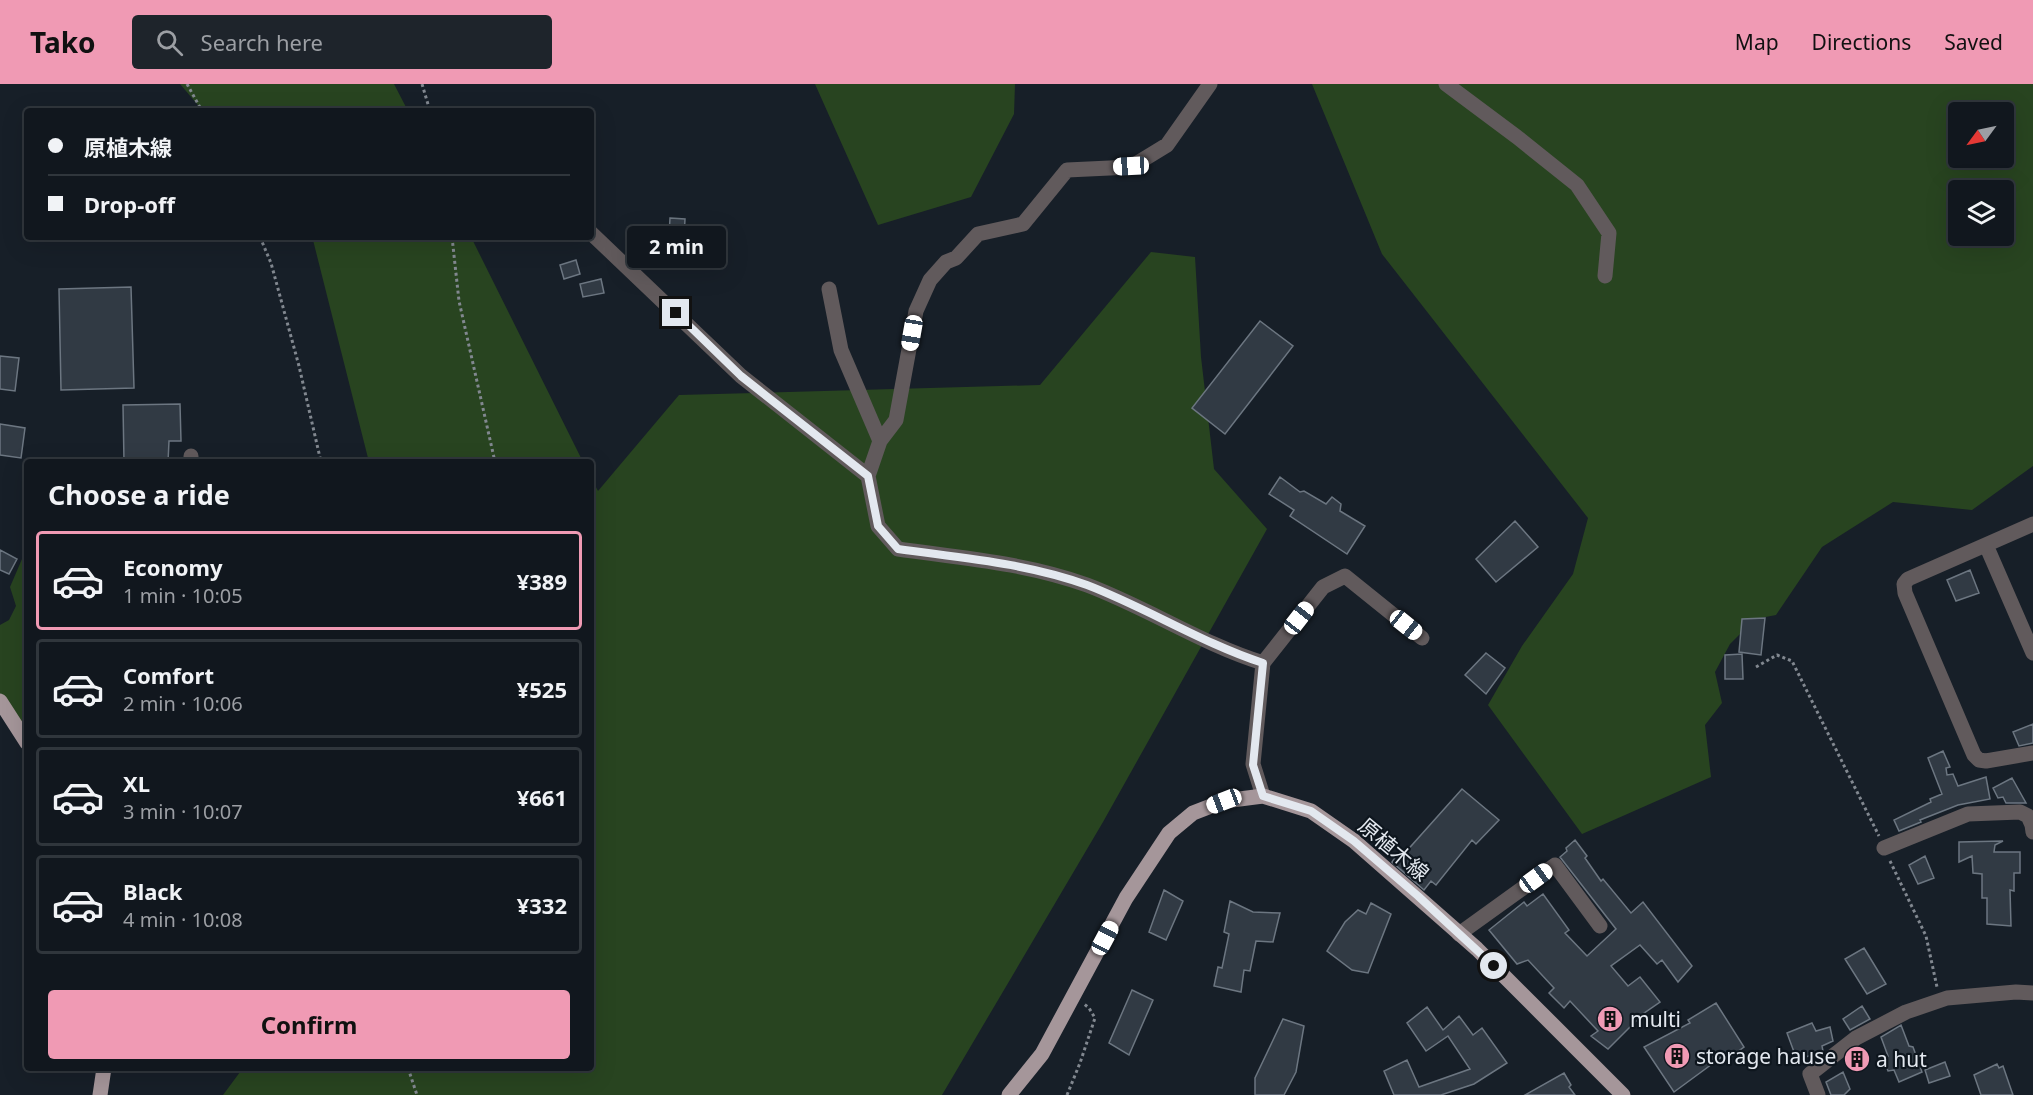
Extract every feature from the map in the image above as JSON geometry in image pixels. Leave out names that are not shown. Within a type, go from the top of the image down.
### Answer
[{"type":"main road","points":[[0,701],[24,738]]},
{"type":"main road","name":"原植木線","points":[[1009,1095],[1041,1054],[1126,898],[1169,833],[1193,813],[1224,801],[1263,796],[1311,811],[1354,841],[1459,934],[1623,1095]]},
{"type":"main road","points":[[100,1095],[104,1071]]},
{"type":"street","points":[[1210,84],[1167,145],[1131,166],[1066,170],[1023,224],[978,234],[956,258],[946,262],[930,280],[916,311],[896,420],[880,441],[868,476],[878,526],[898,549],[1020,565],[1085,585],[1126,601],[1232,653],[1263,663]]},
{"type":"street","points":[[1446,84],[1577,185],[1609,233],[1605,276]]},
{"type":"street","points":[[594,236],[741,376],[868,476]]},
{"type":"street","points":[[829,289],[841,350],[880,441]]},
{"type":"street","points":[[2033,524],[1908,579],[1904,584],[1905,593],[1974,755],[1979,760],[1986,761],[2033,753]]},
{"type":"street","points":[[1986,545],[2029,631],[2033,653]]},
{"type":"street","points":[[1263,796],[1253,765],[1263,663],[1323,587],[1345,576],[1422,638]]},
{"type":"street","points":[[1884,848],[1968,814],[2020,812],[2028,816],[2033,832]]},
{"type":"street","points":[[1459,934],[1555,865],[1600,926]]},
{"type":"street","points":[[1818,1095],[1810,1074],[1856,1038],[1906,1012],[1947,998],[2016,992],[2033,993]]},
{"type":"path","points":[[187,84],[200,108]]},
{"type":"path","points":[[422,84],[429,108]]},
{"type":"path","points":[[261,240],[271,263],[299,366],[320,459]]},
{"type":"path","points":[[452,240],[459,301],[494,459]]},
{"type":"path","points":[[1756,667],[1778,655],[1792,661],[1926,936],[1940,1000]]},
{"type":"path","points":[[1067,1095],[1095,1018],[1089,1008],[1072,997]]},
{"type":"path","points":[[409,1071],[417,1095]]},
{"type":"green space","points":[[180,84],[394,84],[406,108],[200,108]]},
{"type":"green space","points":[[815,84],[1015,84],[1014,114],[971,197],[878,225]]},
{"type":"green space","points":[[1312,84],[2033,84],[2033,466],[1972,510],[1893,502],[1822,547],[1776,615],[1755,619],[1730,644],[1715,672],[1722,703],[1705,725],[1711,777],[1582,834],[1488,705],[1522,646],[1573,574],[1588,518],[1382,254]]},
{"type":"green space","points":[[313,240],[472,240],[582,459],[368,459]]},
{"type":"green space","points":[[1151,252],[1195,257],[1201,357],[1214,469],[1267,529],[1103,822],[942,1095],[223,1095],[241,1071],[594,1071],[594,484],[598,491],[679,395],[1040,385]]},
{"type":"green space","points":[[24,558],[24,735],[0,697],[0,625],[9,620],[16,606],[10,587]]},
{"type":"building","points":[[670,218],[685,219],[684,237],[669,236]]},
{"type":"building","points":[[576,260],[580,274],[564,279],[560,265]]},
{"type":"building","points":[[601,279],[604,293],[583,297],[580,284]]},
{"type":"building","points":[[131,287],[134,388],[61,390],[59,289]]},
{"type":"building","points":[[1260,321],[1293,346],[1225,434],[1192,408]]},
{"type":"building","points":[[0,356],[19,358],[15,391],[0,389]]},
{"type":"building","points":[[180,404],[181,441],[169,441],[168,459],[124,459],[123,405]]},
{"type":"building","points":[[0,424],[25,428],[21,458],[0,455]]},
{"type":"building","points":[[1280,477],[1300,492],[1304,491],[1326,504],[1332,497],[1341,504],[1340,511],[1365,526],[1347,554],[1290,516],[1294,510],[1269,494]]},
{"type":"building","points":[[1515,521],[1538,547],[1496,582],[1476,559]]},
{"type":"building","points":[[0,550],[17,559],[9,574],[0,570]]},
{"type":"building","points":[[1970,570],[1979,593],[1956,601],[1947,580]]},
{"type":"building","points":[[1765,618],[1761,655],[1739,652],[1742,619]]},
{"type":"building","points":[[1486,653],[1505,668],[1486,694],[1465,675]]},
{"type":"building","points":[[1742,654],[1743,679],[1725,679],[1725,655]]},
{"type":"building","points":[[2033,724],[2033,743],[2019,746],[2013,732]]},
{"type":"building","points":[[1943,751],[1950,767],[1946,768],[1947,775],[1953,774],[1958,786],[1986,777],[1990,799],[1958,805],[1899,831],[1894,820],[1942,794],[1928,758]]},
{"type":"building","points":[[2012,778],[2026,803],[2006,803],[2003,797],[1998,798],[1993,788]]},
{"type":"building","points":[[1462,789],[1499,820],[1476,844],[1472,840],[1436,885],[1431,881],[1424,890],[1392,862],[1398,853],[1403,855]]},
{"type":"building","points":[[1575,840],[1601,881],[1603,879],[1631,913],[1643,902],[1692,966],[1678,982],[1662,960],[1657,964],[1640,945],[1611,966],[1628,986],[1640,977],[1660,1002],[1634,1020],[1636,1021],[1608,1049],[1591,1036],[1598,1031],[1570,1001],[1564,1008],[1549,993],[1554,988],[1528,960],[1517,964],[1489,930],[1524,902],[1527,906],[1543,894],[1569,930],[1565,933],[1587,956],[1616,929],[1560,857]]},
{"type":"building","points":[[2003,841],[1995,845],[1994,852],[2020,852],[2020,873],[2014,873],[2014,891],[2010,890],[2011,926],[1987,924],[1987,898],[1982,898],[1982,874],[1973,873],[1972,856],[1959,862],[1959,842]]},
{"type":"building","points":[[1925,856],[1934,878],[1918,884],[1909,865]]},
{"type":"building","points":[[1164,890],[1183,901],[1166,940],[1149,932]]},
{"type":"building","points":[[1230,901],[1253,912],[1280,913],[1273,942],[1256,941],[1250,971],[1244,970],[1241,992],[1214,986],[1218,967],[1222,968],[1229,934],[1224,932]]},
{"type":"building","points":[[1371,903],[1391,914],[1368,973],[1352,970],[1327,951],[1345,922],[1358,910],[1366,914]]},
{"type":"building","points":[[1864,948],[1886,984],[1867,994],[1845,959]]},
{"type":"building","points":[[1132,990],[1153,1000],[1129,1055],[1109,1043]]},
{"type":"building","points":[[1716,1003],[1744,1047],[1726,1060],[1723,1056],[1674,1092],[1644,1047],[1690,1023],[1688,1020]]},
{"type":"building","points":[[1862,1006],[1870,1019],[1850,1030],[1843,1019]]},
{"type":"building","points":[[1427,1007],[1443,1030],[1459,1016],[1473,1035],[1482,1028],[1507,1063],[1474,1084],[1441,1095],[1394,1095],[1384,1071],[1407,1060],[1419,1087],[1470,1069],[1448,1036],[1426,1051],[1407,1023]]},
{"type":"building","points":[[1283,1019],[1304,1026],[1296,1072],[1284,1095],[1255,1095],[1255,1078]]},
{"type":"building","points":[[1812,1023],[1816,1031],[1830,1027],[1833,1041],[1822,1046],[1823,1051],[1797,1060],[1787,1033]]},
{"type":"building","points":[[1901,1025],[1909,1046],[1913,1047],[1922,1072],[1899,1082],[1894,1070],[1888,1071],[1883,1058],[1888,1056],[1881,1037]]},
{"type":"building","points":[[1945,1062],[1950,1076],[1929,1083],[1925,1070]]},
{"type":"building","points":[[1997,1064],[1999,1068],[2003,1066],[2013,1095],[1981,1095],[1974,1075]]},
{"type":"building","points":[[1843,1072],[1850,1089],[1844,1095],[1831,1095],[1826,1082]]},
{"type":"building","points":[[1564,1073],[1575,1095],[1525,1095]]},
{"type":"place","name":"multi","points":[[1610,1019]]},
{"type":"place","name":"storage hause","points":[[1677,1056]]},
{"type":"place","name":"a hut","points":[[1857,1059]]},
{"type":"route","points":[[676,313],[741,376],[868,476],[878,526],[898,549],[1020,565],[1085,585],[1126,601],[1232,653],[1263,663],[1253,765],[1263,796],[1311,811],[1354,841],[1494,966]]}]
